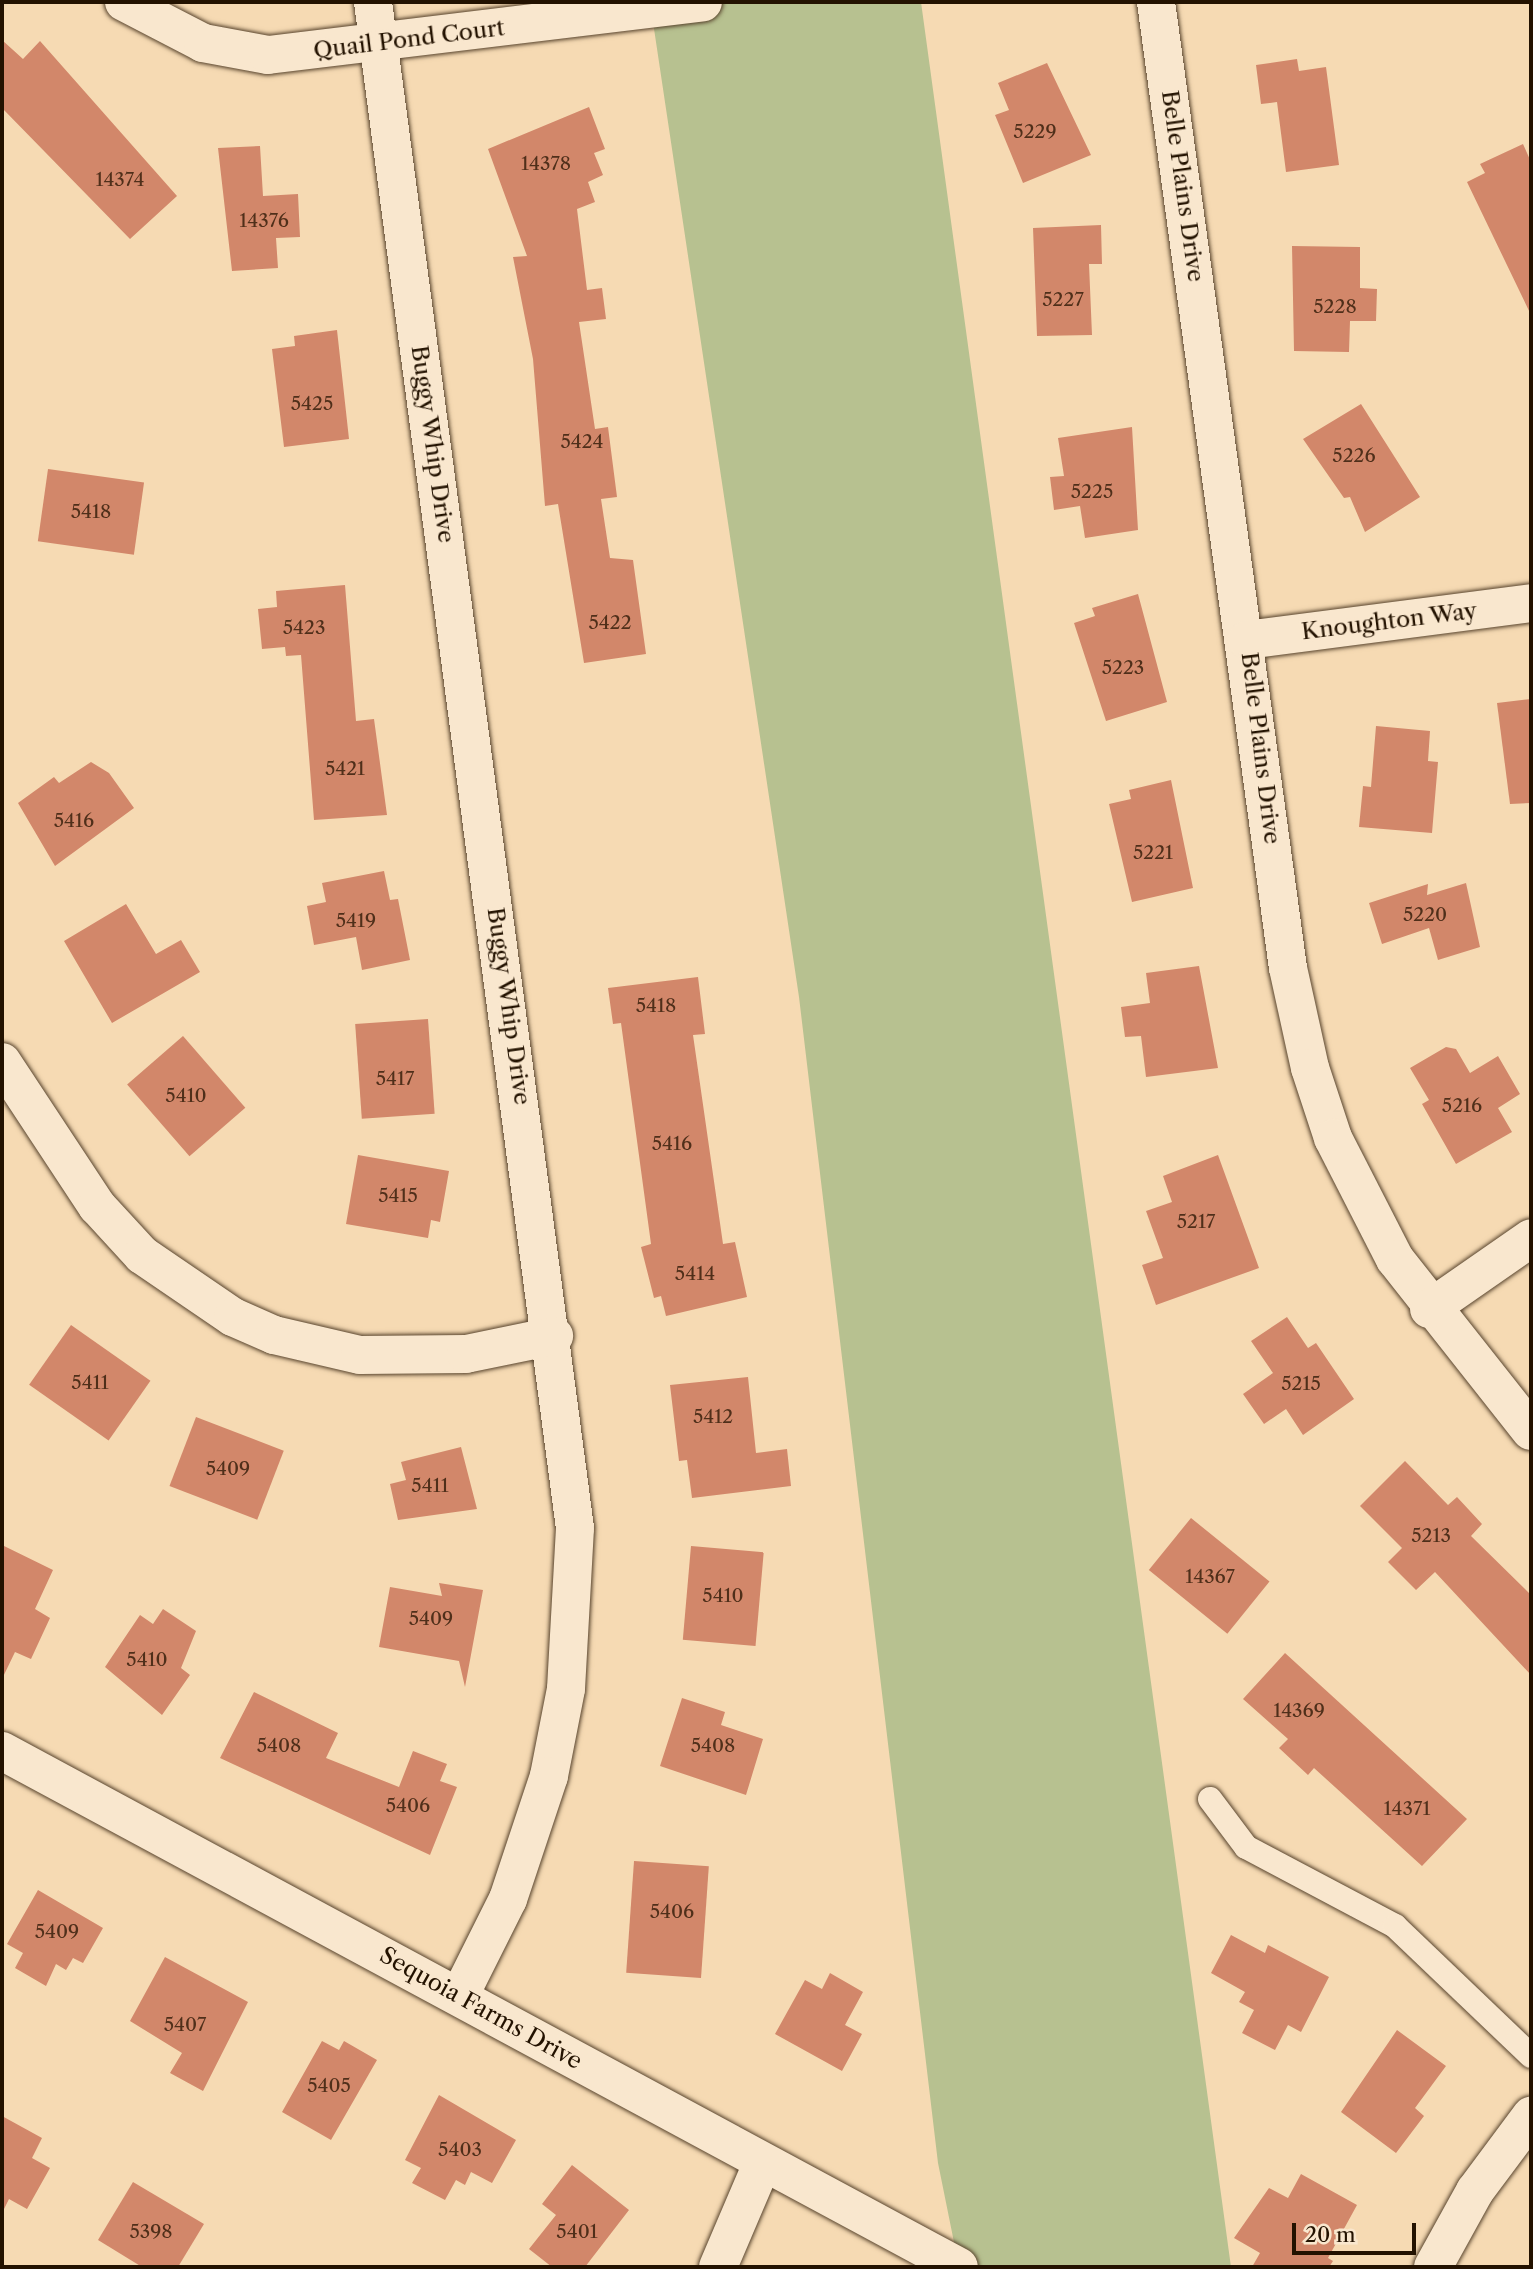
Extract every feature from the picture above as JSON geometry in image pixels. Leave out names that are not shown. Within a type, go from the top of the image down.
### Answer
[{"type":"street","name":"Quail Pond Court","points":[[124,2],[203,43],[268,55],[703,2]]},
{"type":"street","name":"Buggy Whip Drive","points":[[373,2],[554,1336],[575,1528],[566,1689],[526,1852],[460,1995]]},
{"type":"street","name":"Belle Plains Drive","points":[[1156,2],[1247,640],[1289,968],[1310,1068],[1360,1198],[1429,1309],[1531,1431]]},
{"type":"street","name":"Knoughton Way","points":[[1247,640],[1531,603]]},
{"type":"street","points":[[2,1062],[97,1206],[142,1255],[233,1317],[274,1335],[359,1355],[466,1354],[554,1336]]},
{"type":"street","points":[[1429,1309],[1531,1238]]},
{"type":"street","name":"Sequoia Farms Drive","points":[[2,1751],[460,1995],[762,2164],[959,2267]]},
{"type":"street","points":[[1433,2267],[1475,2191],[1531,2116]]},
{"type":"street","points":[[718,2267],[762,2164]]},
{"type":"lane","points":[[1210,1800],[1245,1847],[1395,1926],[1531,2056]]},
{"type":"green space","points":[[650,2],[921,2],[1231,2267],[959,2267],[938,2163],[799,997]]},
{"type":"building","points":[[2,40],[23,59],[40,41],[177,196],[130,239],[2,108]]},
{"type":"building","points":[[1297,59],[1299,71],[1326,67],[1339,165],[1286,172],[1277,102],[1261,104],[1256,65]]},
{"type":"building","points":[[1047,63],[1091,155],[1023,183],[995,115],[1009,110],[998,83]]},
{"type":"building","points":[[589,107],[605,149],[594,153],[603,175],[588,182],[595,202],[577,209],[587,290],[602,288],[606,319],[579,322],[595,429],[608,427],[617,497],[601,499],[610,558],[633,560],[646,654],[584,663],[558,504],[545,506],[533,359],[513,257],[527,256],[488,149]]},
{"type":"building","points":[[1523,144],[1531,162],[1531,315],[1467,182],[1485,173],[1480,164]]},
{"type":"building","points":[[260,146],[263,196],[298,194],[300,237],[276,238],[278,268],[232,271],[218,148]]},
{"type":"building","points":[[1101,225],[1102,264],[1089,264],[1092,335],[1037,336],[1033,228]]},
{"type":"building","points":[[1292,246],[1360,247],[1360,288],[1377,289],[1376,321],[1350,321],[1349,352],[1294,351]]},
{"type":"building","points":[[337,330],[349,439],[284,447],[272,349],[295,346],[294,336]]},
{"type":"building","points":[[1361,404],[1420,497],[1365,532],[1350,497],[1344,498],[1303,439]]},
{"type":"building","points":[[1132,427],[1138,530],[1085,538],[1080,506],[1054,510],[1050,477],[1064,476],[1058,438]]},
{"type":"building","points":[[48,469],[144,482],[134,555],[38,541]]},
{"type":"building","points":[[345,585],[356,721],[374,719],[387,815],[314,820],[301,655],[286,656],[285,647],[262,649],[258,609],[277,607],[276,591]]},
{"type":"building","points":[[1138,594],[1167,702],[1106,721],[1074,623],[1095,616],[1092,608]]},
{"type":"building","points":[[1531,699],[1531,803],[1510,804],[1497,703]]},
{"type":"building","points":[[1376,726],[1430,731],[1428,761],[1438,762],[1432,833],[1359,827],[1363,786],[1371,787]]},
{"type":"building","points":[[91,762],[109,773],[134,808],[55,866],[18,803],[54,777],[59,783]]},
{"type":"building","points":[[1171,780],[1193,888],[1132,902],[1109,804],[1131,799],[1129,790]]},
{"type":"building","points":[[384,871],[390,900],[398,899],[410,960],[362,970],[356,937],[314,945],[307,906],[326,902],[322,883]]},
{"type":"building","points":[[1466,883],[1480,947],[1438,960],[1429,928],[1382,944],[1369,903],[1428,884],[1427,895]]},
{"type":"building","points":[[126,904],[156,954],[181,940],[200,972],[112,1023],[64,941]]},
{"type":"building","points":[[1199,966],[1218,1068],[1146,1077],[1141,1036],[1125,1037],[1121,1007],[1150,1003],[1146,973]]},
{"type":"building","points":[[698,977],[705,1034],[693,1035],[723,1244],[735,1242],[747,1297],[666,1316],[661,1296],[654,1298],[641,1247],[651,1244],[621,1023],[613,1024],[608,988]]},
{"type":"building","points":[[428,1019],[435,1114],[362,1119],[355,1024]]},
{"type":"building","points":[[183,1036],[245,1108],[189,1156],[127,1085]]},
{"type":"building","points":[[1446,1047],[1456,1049],[1470,1073],[1498,1056],[1520,1094],[1498,1108],[1512,1132],[1456,1164],[1422,1104],[1429,1100],[1410,1068]]},
{"type":"building","points":[[358,1155],[449,1171],[440,1222],[431,1220],[428,1238],[346,1224]]},
{"type":"building","points":[[1218,1155],[1259,1268],[1156,1305],[1142,1265],[1163,1258],[1146,1211],[1172,1202],[1163,1176]]},
{"type":"building","points":[[1287,1317],[1308,1348],[1316,1343],[1354,1399],[1303,1435],[1286,1409],[1264,1424],[1243,1394],[1273,1373],[1251,1341]]},
{"type":"building","points":[[71,1325],[150,1381],[109,1440],[29,1385]]},
{"type":"building","points":[[748,1377],[756,1453],[787,1449],[791,1486],[692,1498],[687,1460],[679,1461],[670,1385]]},
{"type":"building","points":[[196,1417],[284,1451],[257,1520],[169,1486]]},
{"type":"building","points":[[461,1447],[477,1509],[398,1520],[390,1484],[406,1480],[401,1462]]},
{"type":"building","points":[[1405,1461],[1448,1505],[1457,1497],[1482,1524],[1471,1536],[1531,1595],[1531,1675],[1435,1572],[1416,1590],[1388,1562],[1402,1548],[1360,1506]]},
{"type":"building","points":[[1191,1518],[1269,1582],[1227,1634],[1149,1570]]},
{"type":"building","points":[[2,1545],[53,1570],[35,1609],[50,1618],[31,1659],[15,1652],[2,1679]]},
{"type":"building","points":[[691,1546],[764,1552],[756,1646],[683,1640]]},
{"type":"building","points":[[439,1583],[483,1590],[465,1687],[459,1661],[379,1647],[390,1587],[442,1596]]},
{"type":"building","points":[[163,1609],[196,1631],[181,1668],[190,1675],[162,1715],[105,1667],[140,1615],[153,1624]]},
{"type":"building","points":[[1285,1653],[1467,1819],[1422,1866],[1314,1768],[1308,1775],[1279,1748],[1288,1739],[1243,1699]]},
{"type":"building","points":[[254,1692],[338,1733],[326,1758],[399,1787],[413,1751],[447,1764],[440,1781],[457,1787],[430,1855],[220,1758]]},
{"type":"building","points":[[682,1698],[725,1712],[721,1725],[763,1739],[746,1795],[660,1766]]},
{"type":"building","points":[[634,1861],[709,1866],[701,1978],[626,1973]]},
{"type":"building","points":[[38,1890],[103,1928],[83,1963],[73,1958],[66,1970],[56,1964],[46,1986],[15,1968],[23,1953],[7,1944]]},
{"type":"building","points":[[1231,1935],[1265,1953],[1268,1945],[1329,1977],[1301,2032],[1288,2025],[1275,2050],[1242,2033],[1254,2010],[1239,2002],[1245,1992],[1211,1973]]},
{"type":"building","points":[[165,1957],[248,2002],[203,2091],[170,2073],[182,2053],[130,2021]]},
{"type":"building","points":[[830,1973],[863,1992],[845,2025],[862,2034],[842,2071],[775,2034],[805,1980],[822,1989]]},
{"type":"building","points":[[1397,2030],[1446,2066],[1415,2108],[1424,2116],[1396,2153],[1341,2112]]},
{"type":"building","points":[[322,2041],[339,2050],[344,2041],[377,2060],[331,2140],[282,2112]]},
{"type":"building","points":[[439,2095],[516,2140],[492,2183],[471,2172],[465,2185],[456,2180],[445,2200],[412,2183],[421,2168],[405,2160]]},
{"type":"building","points":[[2,2116],[42,2138],[32,2158],[50,2168],[27,2209],[9,2199],[2,2213]]},
{"type":"building","points":[[572,2165],[629,2210],[585,2267],[552,2267],[529,2249],[556,2215],[542,2204]]},
{"type":"building","points":[[1301,2174],[1357,2205],[1328,2258],[1333,2261],[1329,2267],[1252,2267],[1260,2253],[1234,2238],[1269,2188],[1288,2198]]},
{"type":"building","points":[[133,2182],[204,2224],[178,2267],[142,2267],[98,2240]]}]
